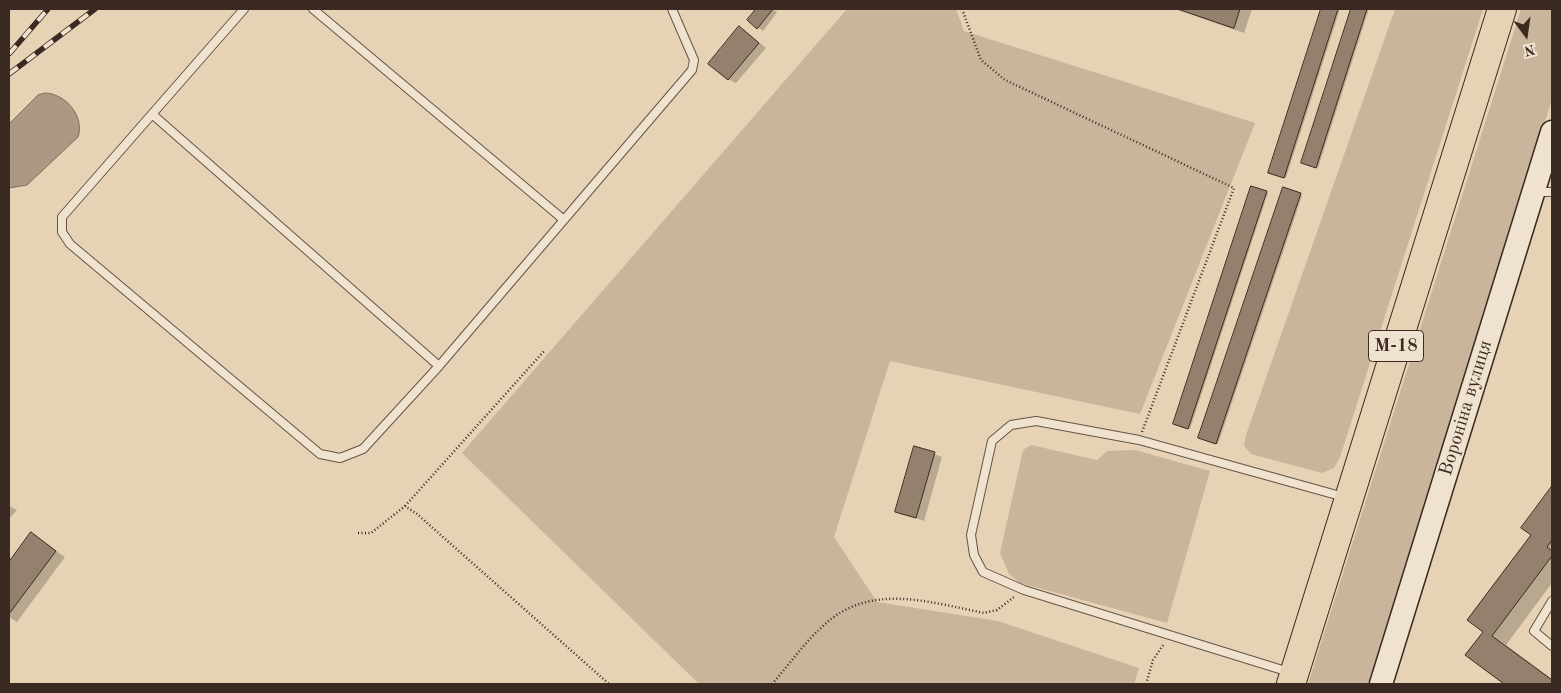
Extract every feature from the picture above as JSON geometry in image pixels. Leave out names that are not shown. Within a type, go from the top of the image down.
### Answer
[{"type":"highway","name":"М-18","points":[[1293,679],[1502,9]]},
{"type":"street","name":"Вороніна вулиця","points":[[1381,684],[1543,192],[1552,132]]},
{"type":"lane","points":[[244,9],[62,217],[62,232],[70,244],[320,454],[340,458],[363,449],[439,366],[692,70],[694,60],[672,9]]},
{"type":"lane","points":[[313,9],[564,220]]},
{"type":"lane","points":[[152,114],[439,366]]},
{"type":"lane","points":[[1293,679],[1171,635],[1024,590],[982,572],[974,555],[971,535],[992,441],[1011,425],[1036,421],[1139,440],[1349,499]]},
{"type":"lane","points":[[1552,601],[1534,631],[1552,646]]},
{"type":"path","points":[[962,9],[981,60],[1006,80],[1234,188],[1139,440]]},
{"type":"path","points":[[358,533],[371,533],[404,506],[545,350]]},
{"type":"path","points":[[404,506],[418,514],[609,684]]},
{"type":"path","points":[[772,684],[823,626],[844,611],[863,601],[905,599],[984,613],[996,610],[1024,590]]},
{"type":"path","points":[[1146,684],[1153,660],[1171,635]]},
{"type":"shaded area","points":[[847,9],[956,9],[964,31],[1255,123],[1140,414],[890,361],[834,537],[877,602],[998,621],[1139,668],[1134,684],[699,684],[462,453]]},
{"type":"shaded area","points":[[1395,9],[1483,9],[1340,457],[1334,468],[1322,473],[1251,454],[1244,446],[1246,435]]},
{"type":"shaded area","points":[[1521,9],[1552,9],[1552,99],[1369,684],[1308,684]]},
{"type":"shaded area","points":[[46,93],[60,97],[72,108],[79,122],[78,137],[27,185],[9,188],[9,124],[38,95]]},
{"type":"shaded area","points":[[1031,445],[1097,460],[1107,451],[1135,450],[1210,471],[1167,623],[1020,583],[1009,574],[1000,553],[1023,450]]},
{"type":"building","points":[[756,9],[773,9],[757,29],[747,20]]},
{"type":"building","points":[[1178,9],[1240,9],[1234,28]]},
{"type":"building","points":[[1321,9],[1338,9],[1284,178],[1268,173]]},
{"type":"building","points":[[1351,9],[1367,9],[1316,168],[1301,163]]},
{"type":"building","points":[[739,26],[759,43],[728,80],[708,64]]},
{"type":"building","points":[[1251,186],[1267,191],[1188,429],[1173,424]]},
{"type":"building","points":[[1283,187],[1301,193],[1216,444],[1198,438]]},
{"type":"building","points":[[914,446],[935,452],[916,518],[895,512]]},
{"type":"building","points":[[1552,486],[1552,540],[1547,547],[1552,551],[1552,556],[1492,636],[1552,680],[1552,684],[1504,684],[1465,655],[1483,632],[1467,620],[1531,535],[1521,528]]},
{"type":"building","points":[[31,532],[56,551],[9,614],[9,562]]},
{"type":"railway","points":[[9,54],[48,9]]},
{"type":"railway","points":[[9,74],[95,9]]}]
